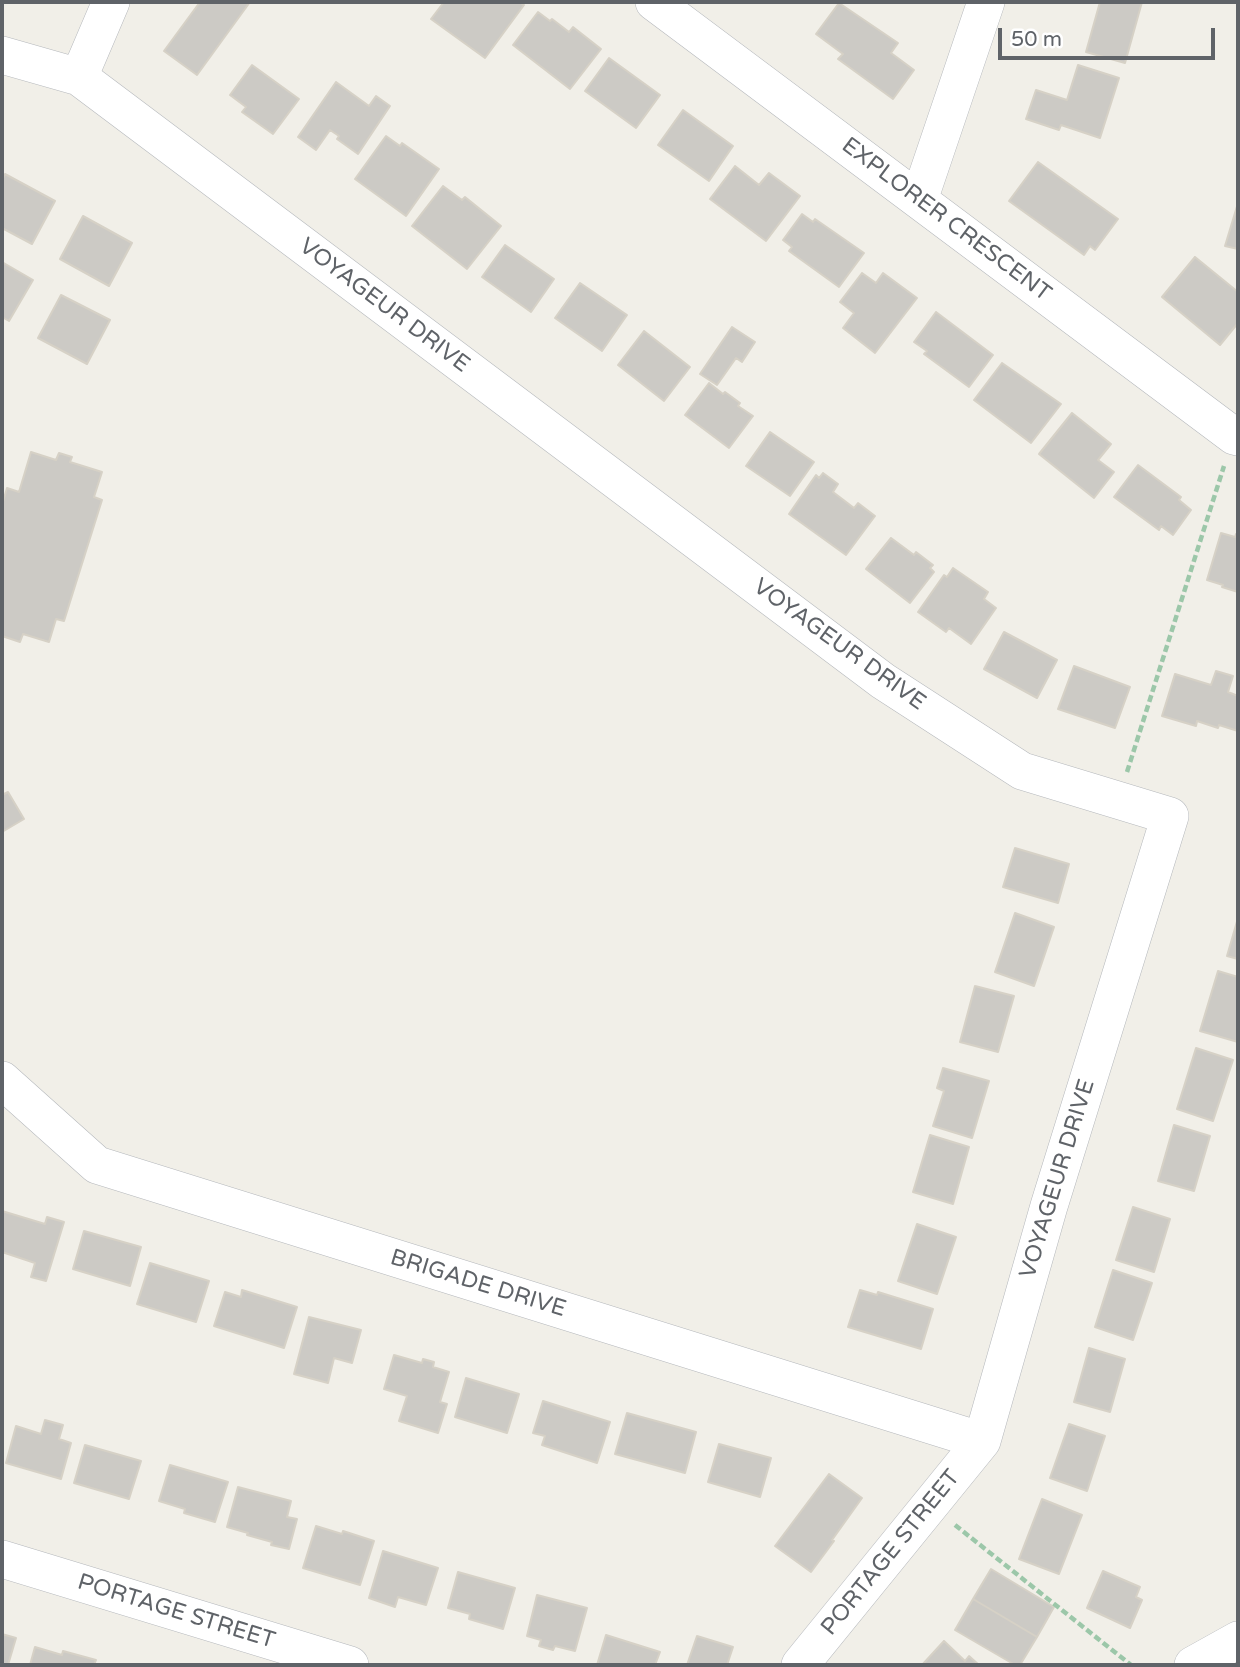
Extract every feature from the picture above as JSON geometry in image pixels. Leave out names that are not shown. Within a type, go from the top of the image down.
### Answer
[{"type":"street","points":[[79,77],[111,2]]},
{"type":"street","name":"EXPLORER CRESCENT","points":[[654,2],[1236,436]]},
{"type":"street","points":[[919,200],[986,2]]},
{"type":"street","name":"VOYAGEUR DRIVE","points":[[2,54],[79,77],[883,681],[1022,771],[1170,816],[1049,1206],[982,1441]]},
{"type":"street","name":"BRIGADE DRIVE","points":[[2,1080],[97,1166],[982,1441]]},
{"type":"street","name":"PORTAGE STREET","points":[[800,1665],[982,1441]]},
{"type":"street","name":"PORTAGE STREET","points":[[2,1559],[351,1665]]},
{"type":"street","points":[[1193,1665],[1238,1640]]},
{"type":"path","points":[[1118,801],[1236,436]]},
{"type":"path","points":[[930,1505],[1131,1665]]},
{"type":"building","points":[[200,2],[250,2],[197,75],[164,51]]},
{"type":"building","points":[[444,2],[519,2],[524,5],[485,58],[431,19]]},
{"type":"building","points":[[1100,2],[1142,2],[1125,63],[1086,52]]},
{"type":"building","points":[[839,3],[898,43],[891,53],[914,70],[893,99],[838,59],[843,54],[816,34]]},
{"type":"building","points":[[538,12],[569,32],[573,27],[601,49],[570,89],[513,45]]},
{"type":"building","points":[[609,58],[660,95],[636,128],[585,91]]},
{"type":"building","points":[[252,65],[299,99],[273,134],[242,112],[246,107],[230,95]]},
{"type":"building","points":[[1078,65],[1119,78],[1100,138],[1061,125],[1059,130],[1026,119],[1036,90],[1067,100]]},
{"type":"building","points":[[336,82],[369,106],[376,96],[390,106],[358,154],[337,139],[339,136],[330,130],[316,150],[298,137]]},
{"type":"building","points":[[683,110],[733,146],[709,181],[658,145]]},
{"type":"building","points":[[386,136],[400,146],[402,143],[439,169],[406,216],[355,179]]},
{"type":"building","points":[[1038,162],[1118,219],[1095,250],[1090,246],[1084,255],[1009,201]]},
{"type":"building","points":[[735,166],[759,185],[769,173],[800,196],[766,241],[710,199]]},
{"type":"building","points":[[5,174],[55,201],[32,244],[2,228],[2,180]]},
{"type":"building","points":[[443,186],[462,200],[465,197],[501,226],[467,269],[412,226]]},
{"type":"building","points":[[1238,203],[1238,249],[1225,246]]},
{"type":"building","points":[[802,214],[813,222],[815,219],[864,253],[839,287],[789,251],[792,247],[783,240]]},
{"type":"building","points":[[83,216],[132,243],[109,286],[60,259]]},
{"type":"building","points":[[505,245],[554,279],[531,312],[482,277]]},
{"type":"building","points":[[1195,257],[1238,292],[1238,323],[1220,345],[1162,297]]},
{"type":"building","points":[[2,262],[33,280],[9,321],[2,317]]},
{"type":"building","points":[[862,273],[876,283],[883,273],[917,298],[875,353],[843,328],[854,313],[840,302]]},
{"type":"building","points":[[580,283],[627,315],[602,351],[555,318]]},
{"type":"building","points":[[61,295],[110,320],[87,364],[38,338]]},
{"type":"building","points":[[936,312],[993,355],[969,387],[924,354],[927,351],[914,342]]},
{"type":"building","points":[[732,327],[755,342],[742,362],[736,358],[717,385],[700,374]]},
{"type":"building","points":[[644,331],[690,367],[664,401],[618,365]]},
{"type":"building","points":[[1002,363],[1061,404],[1031,443],[974,400]]},
{"type":"building","points":[[709,383],[740,403],[738,406],[753,416],[729,448],[685,415]]},
{"type":"building","points":[[1072,413],[1111,444],[1098,460],[1114,472],[1094,498],[1039,454]]},
{"type":"building","points":[[770,432],[814,462],[790,496],[746,466]]},
{"type":"building","points":[[31,452],[56,460],[59,453],[72,457],[70,462],[102,472],[94,497],[102,500],[64,621],[56,619],[49,642],[23,634],[20,642],[2,636],[2,505],[7,488],[19,492]]},
{"type":"building","points":[[1138,465],[1181,497],[1179,500],[1191,510],[1173,535],[1161,526],[1159,530],[1114,497]]},
{"type":"building","points":[[823,473],[838,484],[833,492],[854,508],[858,503],[875,516],[846,555],[789,514],[816,475],[819,478]]},
{"type":"building","points":[[1221,533],[1235,537],[1238,535],[1238,592],[1207,580]]},
{"type":"building","points":[[891,538],[933,565],[930,568],[934,572],[910,603],[866,569]]},
{"type":"building","points":[[953,568],[988,592],[984,599],[996,608],[971,644],[949,628],[946,632],[918,612],[944,575],[947,577]]},
{"type":"building","points":[[1004,632],[1057,660],[1037,698],[984,669]]},
{"type":"building","points":[[1074,666],[1130,687],[1115,728],[1058,709]]},
{"type":"building","points":[[1216,671],[1233,676],[1228,692],[1238,696],[1238,731],[1197,721],[1196,726],[1162,716],[1175,674],[1211,685]]},
{"type":"building","points":[[8,792],[24,819],[2,832],[2,795]]},
{"type":"building","points":[[1015,848],[1069,864],[1058,903],[1003,887]]},
{"type":"building","points":[[1015,913],[1054,927],[1034,986],[995,972]]},
{"type":"building","points":[[1238,918],[1238,959],[1227,956]]},
{"type":"building","points":[[1218,971],[1238,977],[1238,1042],[1200,1031]]},
{"type":"building","points":[[975,986],[1014,996],[998,1052],[960,1042]]},
{"type":"building","points":[[1196,1048],[1233,1060],[1213,1121],[1177,1109]]},
{"type":"building","points":[[943,1068],[989,1081],[972,1138],[933,1126],[944,1091],[937,1088]]},
{"type":"building","points":[[1174,1125],[1210,1136],[1194,1191],[1158,1181]]},
{"type":"building","points":[[930,1135],[969,1147],[953,1204],[913,1192]]},
{"type":"building","points":[[1133,1207],[1170,1219],[1154,1272],[1116,1260]]},
{"type":"building","points":[[2,1211],[45,1224],[47,1217],[64,1222],[46,1281],[31,1277],[35,1263],[2,1252]]},
{"type":"building","points":[[917,1224],[956,1237],[937,1294],[898,1281]]},
{"type":"building","points":[[84,1231],[141,1247],[130,1286],[73,1269]]},
{"type":"building","points":[[150,1263],[209,1281],[196,1322],[137,1304]]},
{"type":"building","points":[[1113,1270],[1152,1283],[1133,1340],[1095,1327]]},
{"type":"building","points":[[242,1290],[297,1307],[284,1348],[214,1326],[225,1292],[241,1297]]},
{"type":"building","points":[[860,1290],[877,1295],[878,1292],[933,1309],[921,1349],[848,1327]]},
{"type":"building","points":[[309,1317],[361,1330],[352,1363],[334,1358],[328,1383],[294,1374]]},
{"type":"building","points":[[1089,1348],[1125,1359],[1110,1412],[1074,1402]]},
{"type":"building","points":[[394,1355],[422,1363],[423,1359],[434,1362],[433,1367],[449,1372],[440,1402],[447,1404],[438,1433],[399,1421],[407,1396],[384,1389]]},
{"type":"building","points":[[466,1378],[519,1394],[507,1433],[455,1417]]},
{"type":"building","points":[[543,1401],[610,1422],[597,1463],[542,1445],[545,1436],[533,1433]]},
{"type":"building","points":[[627,1413],[696,1432],[685,1473],[615,1454]]},
{"type":"building","points":[[45,1420],[63,1425],[59,1439],[71,1443],[61,1479],[6,1463],[16,1426],[41,1434]]},
{"type":"building","points":[[1069,1424],[1105,1436],[1087,1491],[1050,1478]]},
{"type":"building","points":[[719,1444],[771,1458],[760,1497],[708,1482]]},
{"type":"building","points":[[85,1445],[141,1461],[129,1499],[74,1483]]},
{"type":"building","points":[[170,1465],[228,1482],[215,1522],[184,1513],[185,1509],[159,1501]]},
{"type":"building","points":[[829,1474],[862,1498],[811,1572],[775,1546]]},
{"type":"building","points":[[238,1487],[291,1501],[287,1517],[297,1519],[289,1549],[271,1545],[272,1542],[227,1527]]},
{"type":"building","points":[[1042,1499],[1082,1515],[1059,1574],[1019,1559]]},
{"type":"building","points":[[316,1526],[374,1541],[360,1585],[303,1568]]},
{"type":"building","points":[[383,1551],[438,1568],[426,1605],[398,1597],[395,1607],[369,1598]]},
{"type":"building","points":[[991,1569],[1054,1607],[1037,1637],[973,1599]]},
{"type":"building","points":[[1103,1571],[1140,1587],[1136,1597],[1142,1600],[1130,1628],[1087,1608]]},
{"type":"building","points":[[458,1572],[515,1588],[503,1629],[469,1619],[470,1614],[448,1608]]},
{"type":"building","points":[[537,1595],[587,1608],[575,1651],[555,1646],[553,1650],[539,1646],[541,1640],[527,1636]]},
{"type":"building","points":[[973,1599],[1037,1637],[1020,1665],[1015,1665],[955,1630]]},
{"type":"building","points":[[2,1634],[16,1638],[8,1665],[2,1665]]},
{"type":"building","points":[[606,1635],[660,1652],[655,1665],[597,1665]]},
{"type":"building","points":[[697,1636],[733,1647],[727,1665],[687,1665]]},
{"type":"building","points":[[944,1641],[965,1661],[969,1656],[979,1665],[922,1665]]},
{"type":"building","points":[[35,1647],[62,1655],[63,1651],[96,1660],[94,1665],[30,1665]]}]
